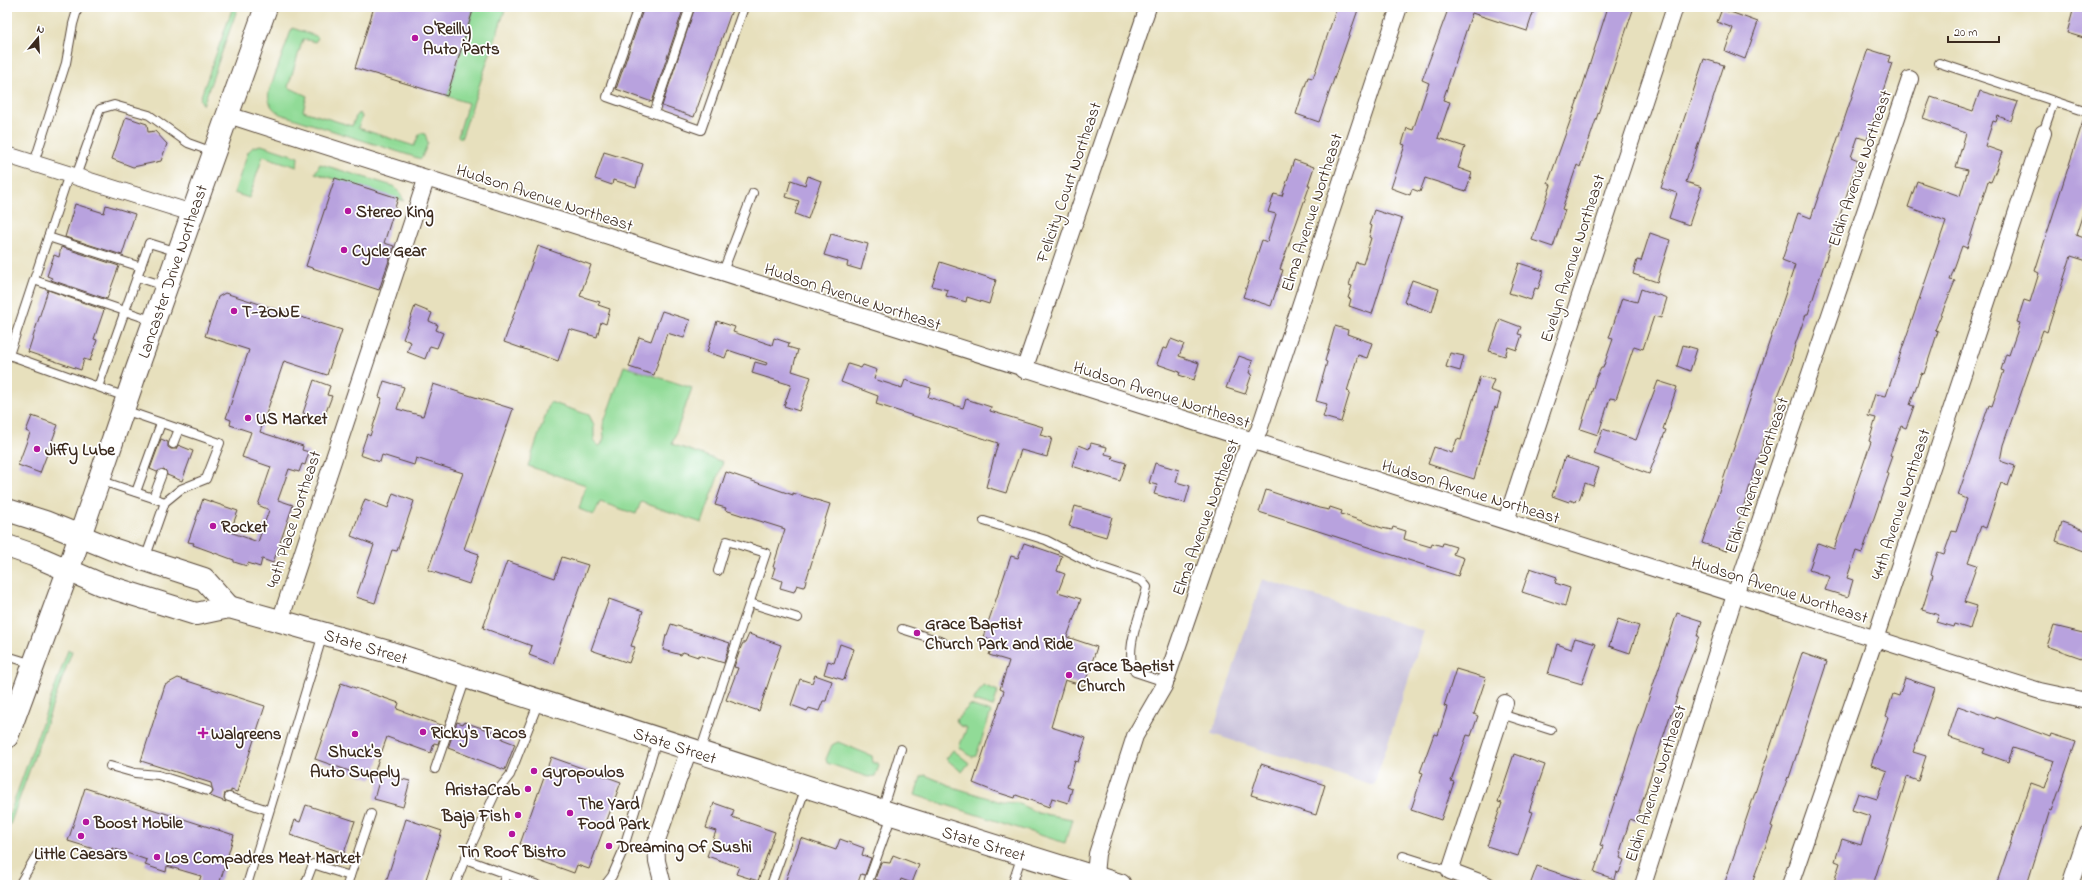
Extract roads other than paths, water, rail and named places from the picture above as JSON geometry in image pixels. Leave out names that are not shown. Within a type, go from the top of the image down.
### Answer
[{"type":"main road","name":"Lancaster Drive Northeast","points":[[7,736],[68,570],[125,403],[266,7]]},
{"type":"main road","points":[[7,510],[45,522],[144,559],[204,578],[229,607]]},
{"type":"main road","name":"State Street","points":[[7,546],[33,555],[100,584],[196,614],[229,607],[323,633],[1023,855],[1095,881],[1120,885]]},
{"type":"street","name":"Felicity Court Northeast","points":[[1024,370],[1148,7]]},
{"type":"street","name":"Elma Avenue Northeast","points":[[1095,881],[1097,854],[1135,736],[1160,695],[1243,458],[1259,430],[1399,7]]},
{"type":"street","name":"Evelyn Avenue Northeast","points":[[1506,521],[1675,7]]},
{"type":"street","name":"Eldin Avenue Northeast","points":[[1643,885],[1736,595],[1910,79]]},
{"type":"street","name":"Hudson Avenue Northeast","points":[[228,115],[426,180],[1875,639],[2040,691],[2087,701]]},
{"type":"street","name":"44th Avenue Northeast","points":[[1790,885],[1875,639],[2043,133]]},
{"type":"street","points":[[7,155],[192,213]]},
{"type":"street","name":"40th Place Northeast","points":[[280,621],[426,180]]},
{"type":"street","points":[[1487,885],[1450,871],[1503,708]]},
{"type":"street","points":[[663,885],[657,862],[656,843],[694,751]]},
{"type":"street","points":[[2070,885],[2087,834]]},
{"type":"lane","points":[[34,163],[66,64],[73,24],[78,7]]},
{"type":"lane","points":[[638,7],[607,96],[701,130],[744,7]]},
{"type":"lane","points":[[654,113],[690,7]]},
{"type":"lane","points":[[1940,63],[2087,112]]},
{"type":"lane","points":[[2043,133],[2054,101]]},
{"type":"lane","points":[[144,559],[165,502],[181,488],[206,479],[220,443],[161,423],[98,387],[8,355],[48,237],[100,109],[114,104],[149,115],[188,143],[214,152]]},
{"type":"lane","points":[[722,274],[753,193]]},
{"type":"lane","points":[[48,237],[141,267]]},
{"type":"lane","points":[[98,387],[149,242],[179,252]]},
{"type":"lane","points":[[137,277],[167,286]]},
{"type":"lane","points":[[34,280],[154,321]]},
{"type":"lane","points":[[136,492],[161,423]]},
{"type":"lane","points":[[173,444],[179,429]]},
{"type":"lane","points":[[153,498],[162,474]]},
{"type":"lane","points":[[99,480],[165,502]]},
{"type":"lane","points":[[984,521],[1046,540],[1094,565],[1142,581],[1147,587],[1130,651],[1131,663],[1135,672],[1165,682]]},
{"type":"lane","points":[[694,751],[750,603],[766,553],[727,541],[718,571]]},
{"type":"lane","points":[[750,603],[798,618]]},
{"type":"lane","points":[[902,629],[943,642]]},
{"type":"lane","points":[[247,885],[268,810],[323,633]]},
{"type":"lane","points":[[7,656],[33,664]]},
{"type":"lane","points":[[435,769],[467,678]]},
{"type":"lane","points":[[455,885],[465,859],[495,794],[510,775],[539,701]]},
{"type":"lane","points":[[1503,708],[1551,730]]},
{"type":"lane","points":[[605,885],[612,876],[622,853],[658,739]]},
{"type":"lane","points":[[867,885],[887,813],[901,749]]},
{"type":"lane","points":[[110,766],[135,773],[158,775],[208,791]]},
{"type":"lane","points":[[771,885],[806,787]]},
{"type":"lane","points":[[229,797],[268,810]]},
{"type":"lane","points":[[348,885],[372,814]]},
{"type":"lane","points":[[1012,885],[1023,855]]},
{"type":"lane","points":[[18,885],[36,856]]},
{"type":"lane","points":[[1403,856],[1450,871]]},
{"type":"lane","points":[[465,859],[538,885]]},
{"type":"lane","points":[[305,885],[313,864],[350,876]]},
{"type":"lane","points":[[502,885],[506,874]]},
{"type":"place","name":"O'Reilly Auto Parts","points":[[415,38]]},
{"type":"place","name":"Stereo King","points":[[348,211]]},
{"type":"place","name":"Cycle Gear","points":[[344,250]]},
{"type":"place","name":"T-ZONE","points":[[234,311]]},
{"type":"place","name":"US Market","points":[[248,418]]},
{"type":"place","name":"Jiffy Lube","points":[[37,449]]},
{"type":"place","name":"Rocket","points":[[213,526]]},
{"type":"place","name":"Grace Baptist Church Park and Ride","points":[[917,633]]},
{"type":"place","name":"Grace Baptist Church","points":[[1069,675]]},
{"type":"place","name":"Ricky's Tacos","points":[[423,732]]},
{"type":"place","name":"Walgreens","points":[[203,733]]},
{"type":"place","name":"Shuck's Auto Supply","points":[[355,734]]},
{"type":"place","name":"Gyropoulos","points":[[534,771]]},
{"type":"place","name":"AristaCrab","points":[[528,789]]},
{"type":"place","name":"The Yard Food Park","points":[[570,813]]},
{"type":"place","name":"Baja Fish","points":[[518,815]]},
{"type":"place","name":"Boost Mobile","points":[[86,822]]},
{"type":"place","name":"Tin Roof Bistro","points":[[512,834]]},
{"type":"place","name":"Little Caesars","points":[[81,836]]},
{"type":"place","name":"Dreaming Of Sushi","points":[[609,846]]},
{"type":"place","name":"Los Compadres Meat Market","points":[[157,857]]}]
